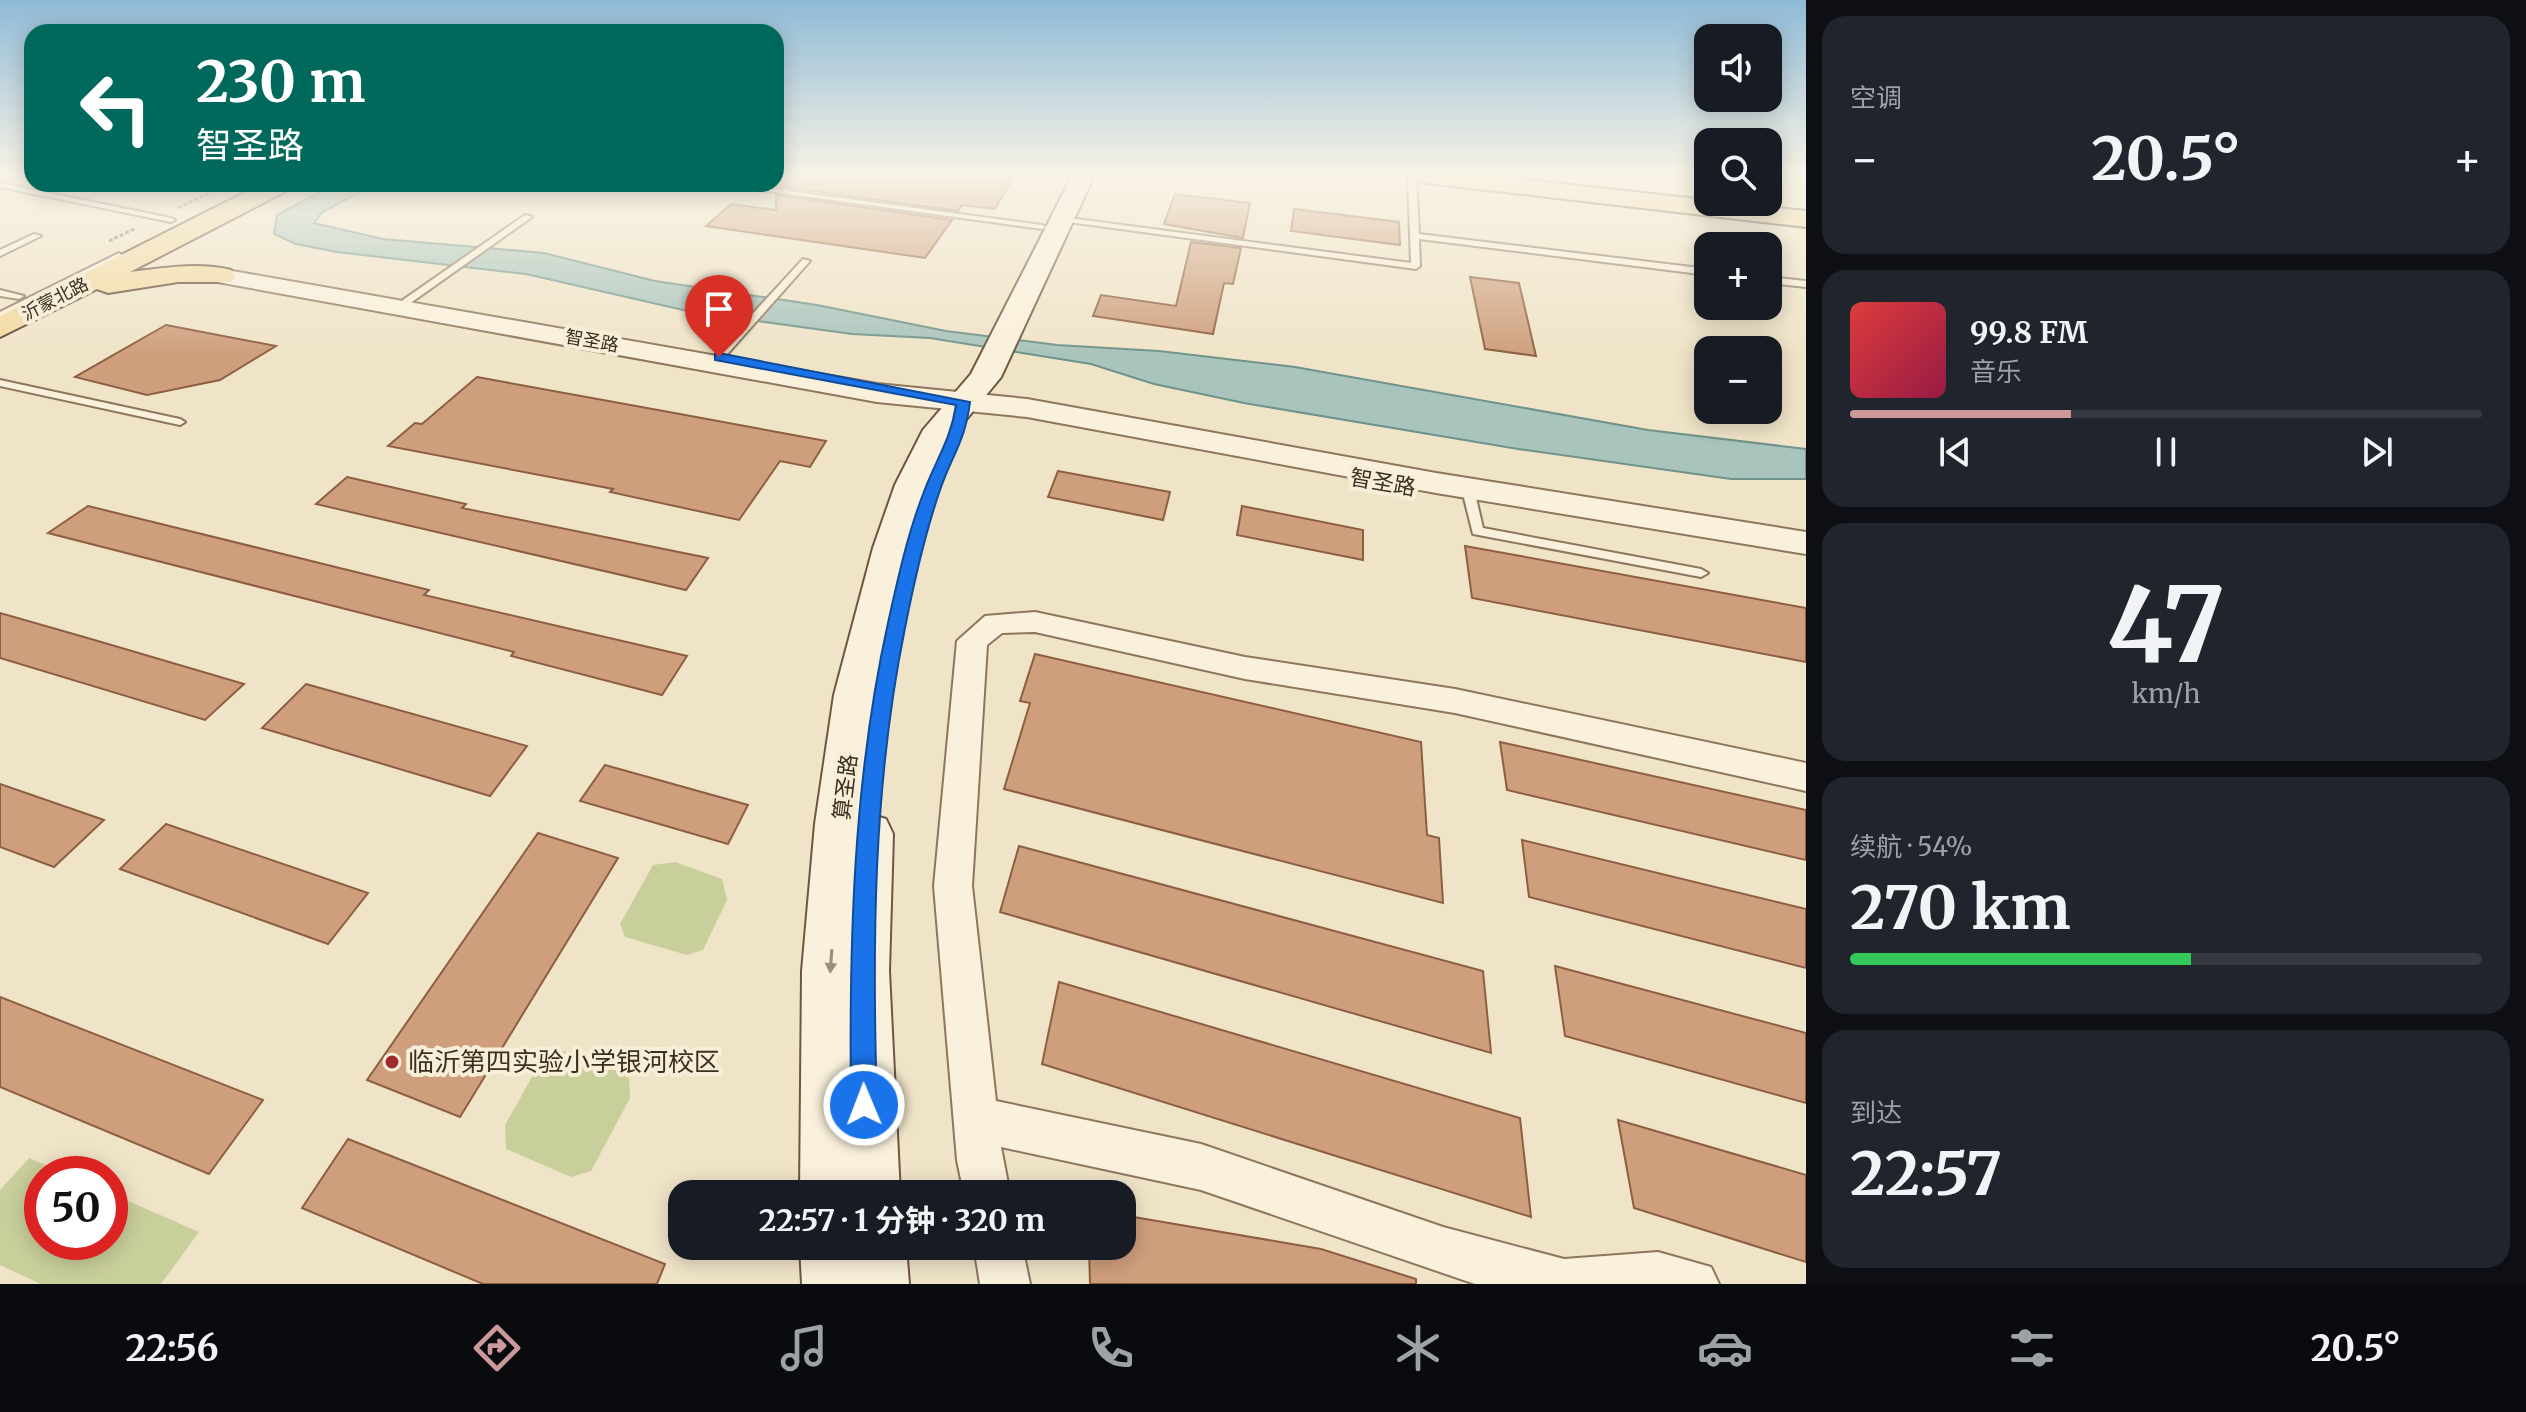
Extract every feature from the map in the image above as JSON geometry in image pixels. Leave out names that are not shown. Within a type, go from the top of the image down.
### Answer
[{"type":"main road","name":"沂蒙北路","points":[[0,328],[13,303],[134,236]]},
{"type":"main road","name":"沂蒙北路","points":[[13,303],[171,236]]},
{"type":"main road","points":[[200,236],[196,244],[200,261],[224,274]]},
{"type":"main road","name":"算圣路","points":[[832,1180],[830,971],[840,824],[856,695],[892,548],[913,485],[940,430],[985,377],[993,342],[1045,236]]},
{"type":"main road","points":[[13,303],[131,279],[178,274],[224,274]]},
{"type":"main road","name":"算圣路","points":[[868,1180],[861,971],[868,826],[881,697],[913,550],[933,488],[959,433],[963,402]]},
{"type":"main road","points":[[835,1260],[836,1284]]},
{"type":"main road","points":[[873,1260],[875,1284]]},
{"type":"street","name":"智圣路","points":[[224,274],[406,302],[719,357],[963,402],[1023,420],[1470,498],[1806,552]]},
{"type":"street","name":"智圣路","points":[[224,274],[877,393],[1027,408],[1421,480],[1806,543]]},
{"type":"street","points":[[985,1180],[953,886],[972,641],[995,623],[1035,622],[1245,668],[1455,701],[1806,777]]},
{"type":"street","points":[[976,1119],[1201,1167],[1443,1251],[1564,1284],[1658,1276],[1694,1284]]},
{"type":"street","points":[[1001,1260],[1005,1284]]},
{"type":"lane","points":[[0,253],[37,236]]},
{"type":"lane","points":[[13,303],[154,236]]},
{"type":"lane","points":[[406,302],[501,236]]},
{"type":"lane","points":[[1161,236],[1416,266],[1415,236],[1694,270]]},
{"type":"lane","points":[[0,245],[13,247]]},
{"type":"lane","points":[[719,357],[806,261]]},
{"type":"lane","points":[[1782,281],[1806,284]]},
{"type":"lane","points":[[0,383],[180,422]]},
{"type":"lane","points":[[1470,498],[1477,531],[1701,573]]},
{"type":"path","points":[[105,243],[122,236]]},
{"type":"green space","points":[[675,862],[722,879],[727,900],[703,950],[687,955],[625,937],[620,924],[653,865]]},
{"type":"green space","points":[[563,1051],[629,1075],[630,1098],[591,1171],[571,1177],[506,1149],[505,1125],[542,1059]]},
{"type":"green space","points":[[24,1164],[24,1260],[128,1260],[128,1201],[199,1232],[161,1284],[41,1284],[0,1265],[0,1190]]},
{"type":"water","points":[[278,236],[370,236],[544,253],[655,281],[817,305],[946,331],[1057,345],[1159,351],[1295,367],[1648,430],[1806,449],[1806,479],[1731,479],[1518,449],[1244,403],[1154,384],[1091,364],[930,338],[852,334],[692,312],[526,274],[337,252],[296,244]]},
{"type":"building","points":[[774,236],[941,236],[925,258]]},
{"type":"building","points":[[1329,236],[1400,236],[1400,245]]},
{"type":"building","points":[[1191,242],[1241,248],[1233,284],[1224,283],[1213,334],[1093,316],[1101,295],[1176,306]]},
{"type":"building","points":[[1470,277],[1519,283],[1536,356],[1485,349]]},
{"type":"building","points":[[166,325],[276,346],[220,380],[147,395],[75,377]]},
{"type":"building","points":[[477,377],[826,441],[810,467],[780,461],[739,520],[610,492],[613,489],[388,446],[415,423],[422,424]]},
{"type":"building","points":[[1058,471],[1170,492],[1163,520],[1048,497]]},
{"type":"building","points":[[347,477],[466,504],[462,508],[708,558],[686,590],[316,504]]},
{"type":"building","points":[[88,506],[429,590],[424,595],[687,656],[662,695],[511,656],[514,652],[48,533]]},
{"type":"building","points":[[1242,506],[1363,530],[1363,560],[1237,535]]},
{"type":"building","points":[[1465,546],[1806,608],[1806,662],[1472,598]]},
{"type":"building","points":[[0,613],[244,684],[205,720],[0,658]]},
{"type":"building","points":[[1035,654],[1421,742],[1427,835],[1439,838],[1443,903],[1004,789],[1030,703],[1020,701]]},
{"type":"building","points":[[306,684],[527,746],[490,796],[262,728]]},
{"type":"building","points":[[1500,742],[1806,810],[1806,860],[1507,790]]},
{"type":"building","points":[[605,765],[748,805],[728,844],[580,801]]},
{"type":"building","points":[[0,784],[104,820],[54,867],[0,847]]},
{"type":"building","points":[[166,824],[368,893],[328,944],[120,869]]},
{"type":"building","points":[[538,833],[618,858],[460,1117],[367,1080]]},
{"type":"building","points":[[1522,840],[1806,909],[1806,968],[1529,897]]},
{"type":"building","points":[[1019,846],[1483,971],[1491,1053],[1000,912]]},
{"type":"building","points":[[1555,966],[1806,1033],[1806,1103],[1565,1036]]},
{"type":"building","points":[[1059,982],[1520,1118],[1531,1217],[1042,1064]]},
{"type":"building","points":[[0,997],[263,1100],[209,1174],[0,1087]]},
{"type":"building","points":[[1618,1120],[1806,1175],[1806,1262],[1634,1208]]},
{"type":"building","points":[[348,1139],[665,1264],[657,1284],[483,1284],[302,1208]]},
{"type":"building","points":[[1136,1217],[1321,1249],[1416,1279],[1416,1284],[1090,1284],[1089,1260],[1136,1260]]},
{"type":"place","name":"临沂第四实验小学银河校区","points":[[392,1062]]},
{"type":"route","points":[[719,357],[963,402],[959,433],[933,488],[913,550],[881,697],[868,826],[861,971],[864,1105]]}]
